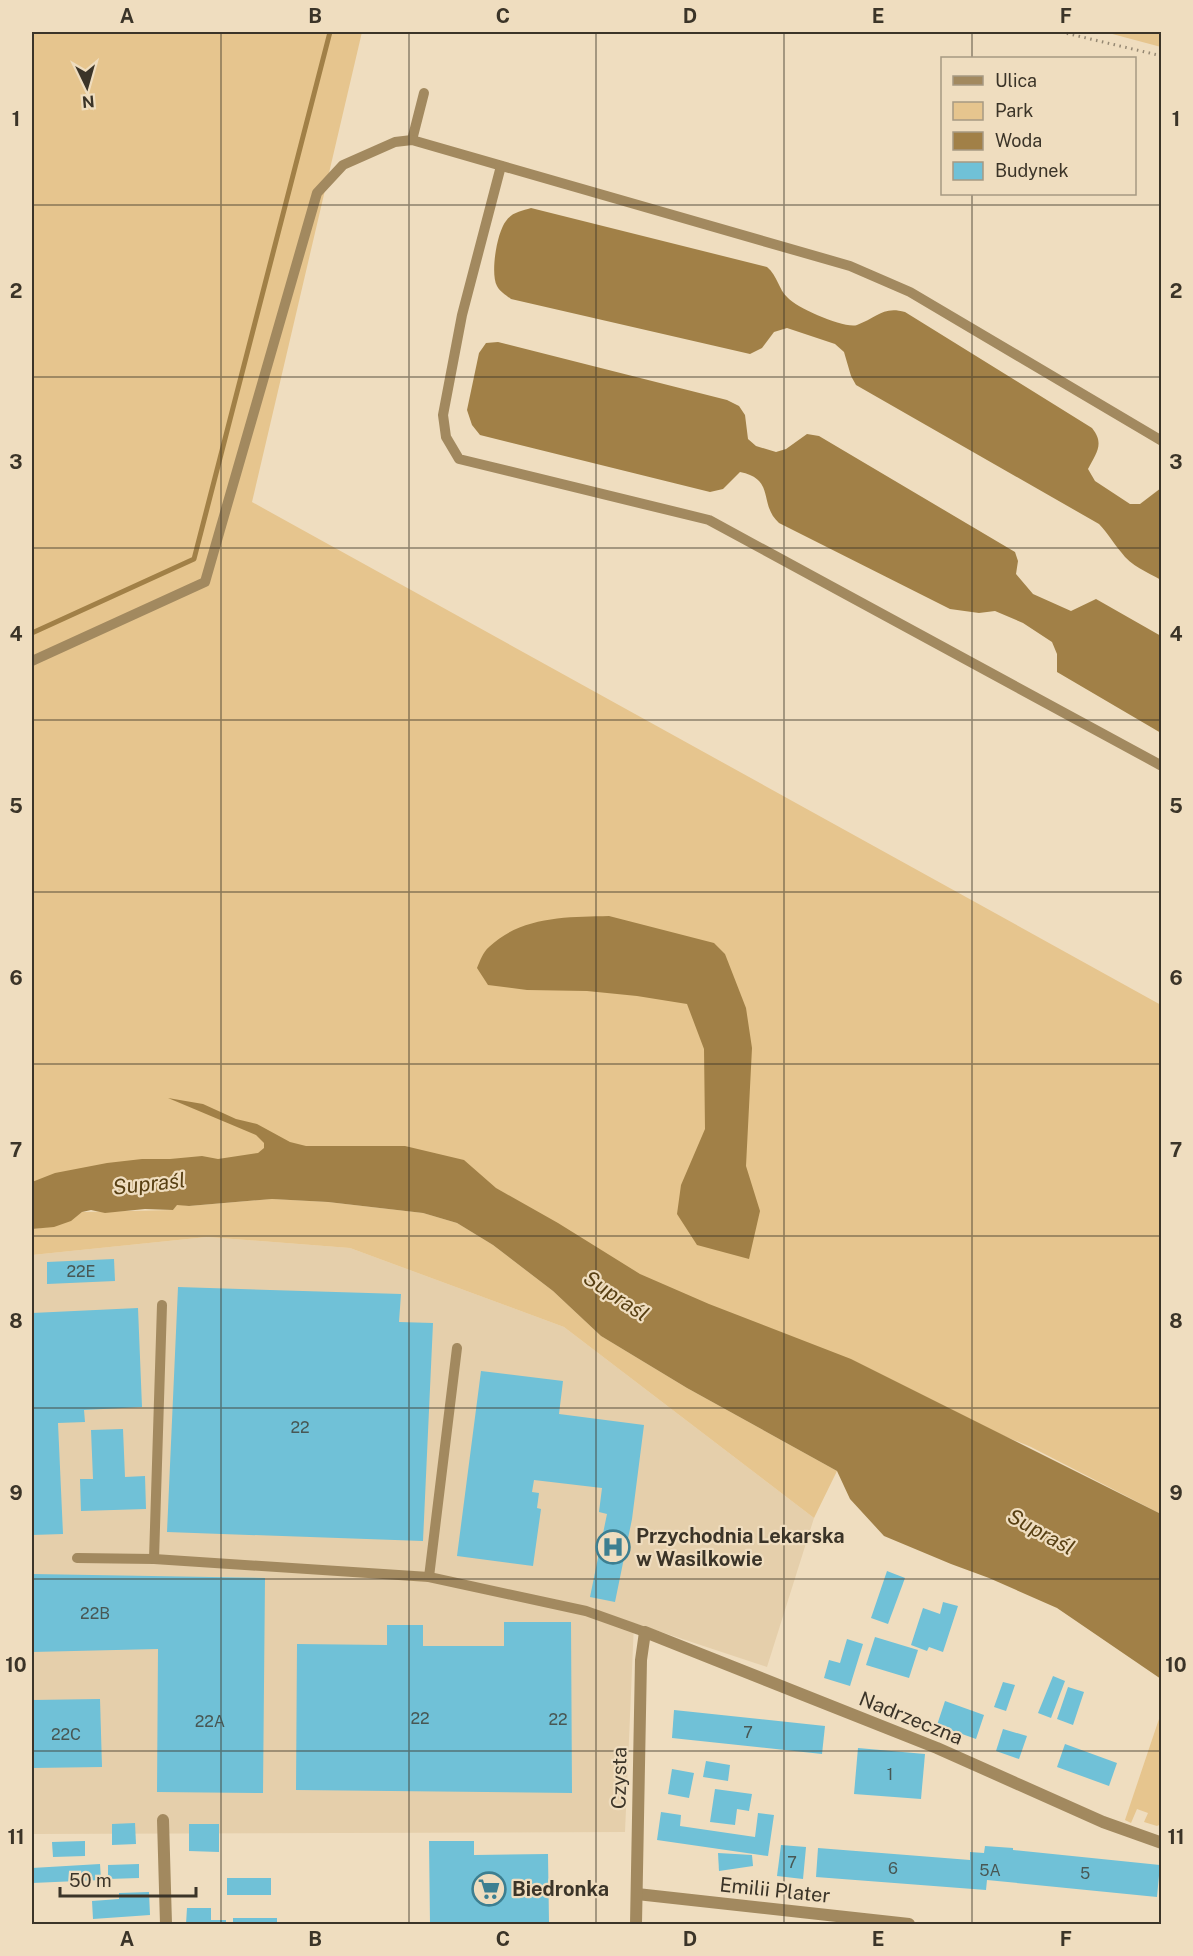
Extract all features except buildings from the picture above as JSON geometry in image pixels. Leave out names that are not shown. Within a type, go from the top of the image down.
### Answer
[{"type":"street","name":"Nadrzeczna","points":[[645,1632],[937,1748],[1103,1822],[1161,1843]]},
{"type":"street","name":"Czysta","points":[[636,1924],[640,1660],[645,1632]]},
{"type":"street","points":[[163,1820],[166,1924]]},
{"type":"street","name":"Emilii Plater","points":[[637,1894],[909,1924]]},
{"type":"lane","points":[[412,140],[424,93]]},
{"type":"lane","points":[[32,661],[205,582],[317,193],[343,165],[394,142],[412,140],[850,266],[910,292],[1161,441]]},
{"type":"lane","points":[[501,166],[462,315],[442,415],[446,437],[459,459],[709,520],[1161,766]]},
{"type":"lane","points":[[154,1559],[162,1305]]},
{"type":"lane","points":[[429,1577],[457,1348]]},
{"type":"lane","points":[[77,1558],[154,1559],[429,1577],[586,1611],[645,1632]]},
{"type":"path","points":[[1061,32],[1161,56]]},
{"type":"shaded area","points":[[207,1237],[350,1248],[564,1327],[814,1518],[767,1667],[634,1623],[625,1832],[32,1834],[32,1255]]},
{"type":"green space","points":[[32,32],[362,32],[252,502],[1161,1005],[1161,1514],[1031,1447],[626,1280],[447,1169],[32,1213]]},
{"type":"green space","points":[[1105,32],[1161,32],[1161,47]]},
{"type":"green space","points":[[272,1199],[328,1202],[423,1213],[457,1223],[493,1245],[553,1291],[601,1336],[687,1388],[837,1471],[814,1518],[564,1327],[350,1248],[207,1237],[32,1255],[32,1229],[58,1224],[82,1212],[173,1210],[177,1204],[189,1206]]},
{"type":"green space","points":[[1161,1713],[1161,1824],[1157,1826],[1144,1822],[1148,1813],[1137,1809],[1131,1823],[1125,1820]]},
{"type":"water","points":[[531,208],[767,267],[793,302],[821,317],[842,324],[857,325],[885,312],[905,312],[1092,428],[1099,444],[1088,469],[1095,481],[1130,504],[1140,504],[1161,488],[1161,580],[1125,557],[1099,524],[856,385],[844,352],[835,344],[787,328],[774,332],[762,348],[750,354],[511,299],[500,290],[495,280],[494,263],[497,243],[508,218],[517,212]]},
{"type":"water","points":[[498,342],[727,400],[739,406],[745,415],[748,439],[756,446],[776,452],[786,449],[807,434],[819,436],[1015,552],[1018,561],[1016,574],[1033,594],[1071,611],[1096,599],[1161,636],[1161,733],[1057,672],[1057,654],[1052,642],[1023,623],[995,611],[979,613],[950,609],[779,523],[769,508],[763,486],[751,475],[740,472],[723,489],[710,492],[480,435],[472,425],[467,410],[479,353],[486,343]]},
{"type":"water","points":[[609,916],[714,943],[725,954],[746,1008],[752,1048],[746,1166],[760,1211],[749,1259],[697,1245],[677,1214],[681,1185],[705,1129],[704,1049],[687,1004],[587,991],[527,990],[488,985],[477,968],[487,949],[515,929],[546,920]]},
{"type":"water","name":"Supraśl","points":[[168,1098],[203,1104],[236,1119],[257,1124],[290,1142],[306,1146],[405,1146],[464,1160],[496,1188],[640,1274],[709,1304],[851,1359],[1161,1514],[1161,1679],[1057,1608],[884,1536],[850,1499],[837,1471],[687,1388],[601,1336],[553,1291],[493,1245],[457,1223],[423,1213],[328,1202],[272,1199],[177,1205],[173,1210],[145,1209],[105,1213],[91,1210],[82,1212],[71,1221],[54,1227],[32,1229],[32,1182],[55,1173],[142,1159],[202,1156],[218,1159],[258,1153],[264,1148],[264,1143],[256,1135]]},
{"type":"waterway","points":[[32,633],[194,559],[330,32]]},
{"type":"place","name":"Przychodnia Lekarska w Wasilkowie","points":[[613,1547]]},
{"type":"place","name":"Biedronka","points":[[489,1889]]}]
